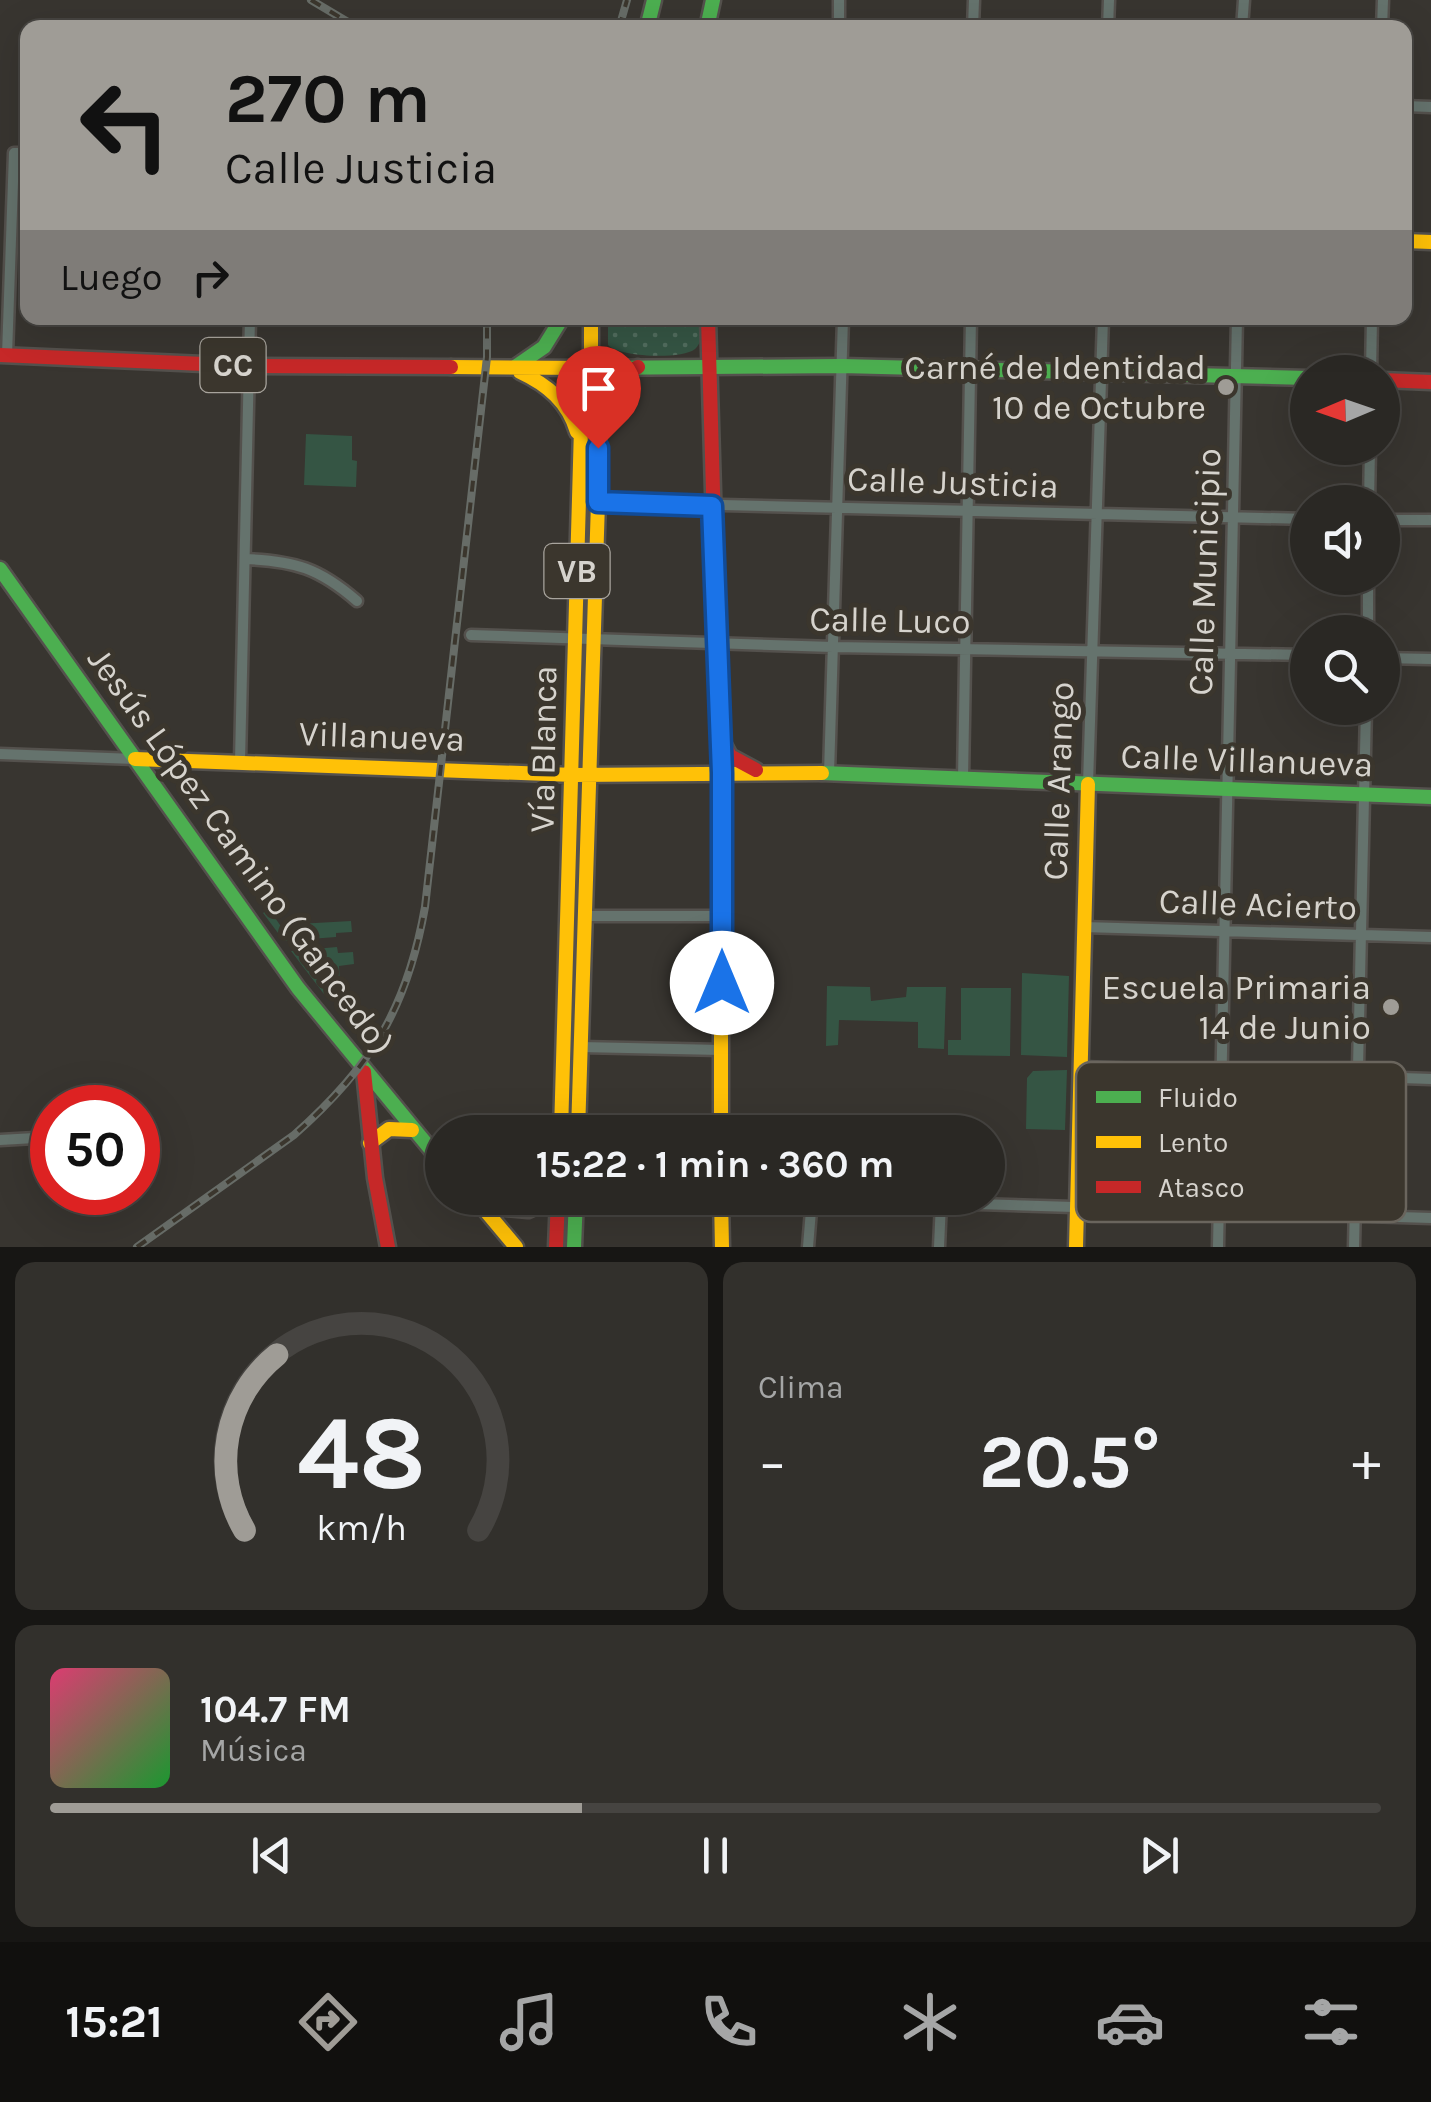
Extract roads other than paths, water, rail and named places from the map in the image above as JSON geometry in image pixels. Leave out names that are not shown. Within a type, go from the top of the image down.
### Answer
[{"type":"main road","points":[[512,368],[544,348],[558,325]]},
{"type":"main road","name":"Vía Blanca","points":[[562,1115],[593,640],[599,403],[590,368],[591,325]]},
{"type":"main road","points":[[708,325],[722,773],[721,1115]]},
{"type":"main road","name":"CC","points":[[2,356],[248,366],[590,368]]},
{"type":"main road","points":[[590,368],[842,366],[1290,378]]},
{"type":"main road","points":[[599,403],[610,382],[638,367]]},
{"type":"main road","points":[[512,368],[544,383],[561,400],[575,422],[580,446]]},
{"type":"main road","name":"Vía Blanca","points":[[578,1115],[584,916],[576,639],[582,394],[590,368]]},
{"type":"main road","points":[[1400,381],[1431,382]]},
{"type":"main road","name":"Jesús López Camino (Gancedo)","points":[[0,569],[298,988],[425,1144]]},
{"type":"main road","points":[[718,728],[730,756],[761,772]]},
{"type":"main road","name":"Villanueva","points":[[135,759],[582,775],[761,772]]},
{"type":"main road","name":"Calle Villanueva","points":[[761,772],[1431,797]]},
{"type":"main road","name":"Calle Arango","points":[[1082,1062],[1088,784]]},
{"type":"main road","points":[[364,1072],[370,1142],[388,1247]]},
{"type":"main road","points":[[370,1142],[382,1129],[412,1130]]},
{"type":"main road","points":[[490,1215],[516,1247]]},
{"type":"main road","points":[[556,1215],[556,1247]]},
{"type":"main road","points":[[574,1247],[575,1215]]},
{"type":"main road","points":[[721,1215],[722,1247]]},
{"type":"main road","name":"Calle Arango","points":[[1076,1247],[1077,1222]]},
{"type":"street","points":[[2,356],[14,153],[20,153]]},
{"type":"street","points":[[240,761],[250,325]]},
{"type":"street","points":[[829,773],[843,325]]},
{"type":"street","points":[[964,778],[971,325]]},
{"type":"street","name":"Calle Arango","points":[[1088,784],[1103,325]]},
{"type":"street","name":"Calle Municipio","points":[[1222,1062],[1237,325]]},
{"type":"street","points":[[1371,355],[1372,325]]},
{"type":"street","name":"Calle Justicia","points":[[598,502],[1290,519]]},
{"type":"street","points":[[1400,520],[1431,520]]},
{"type":"street","points":[[245,559],[301,564],[332,580],[357,601]]},
{"type":"street","name":"Calle Luco","points":[[471,636],[1290,655]]},
{"type":"street","points":[[1400,658],[1431,658]]},
{"type":"street","points":[[1357,1062],[1366,725]]},
{"type":"street","name":"Villanueva","points":[[0,754],[135,759]]},
{"type":"street","points":[[584,916],[722,916]]},
{"type":"street","name":"Calle Acierto","points":[[1083,927],[1431,937]]},
{"type":"street","points":[[580,1047],[722,1050]]},
{"type":"street","points":[[1406,1078],[1431,1079]]},
{"type":"street","points":[[0,1140],[30,1138]]},
{"type":"street","points":[[1005,1204],[1076,1206]]},
{"type":"street","points":[[808,1247],[811,1215]]},
{"type":"street","points":[[939,1247],[940,1215]]},
{"type":"street","points":[[1406,1217],[1431,1218]]},
{"type":"railway","points":[[311,0],[345,20]]},
{"type":"railway","points":[[621,20],[627,0]]},
{"type":"railway","points":[[137,1247],[294,1135],[321,1110],[365,1060],[382,1034],[408,976],[425,907],[487,357],[487,325]]},
{"type":"place","name":"Carné de Identidad 10 de Octubre","points":[[1226,387]]},
{"type":"place","name":"Escuela Primaria 14 de Junio","points":[[1391,1007]]}]
